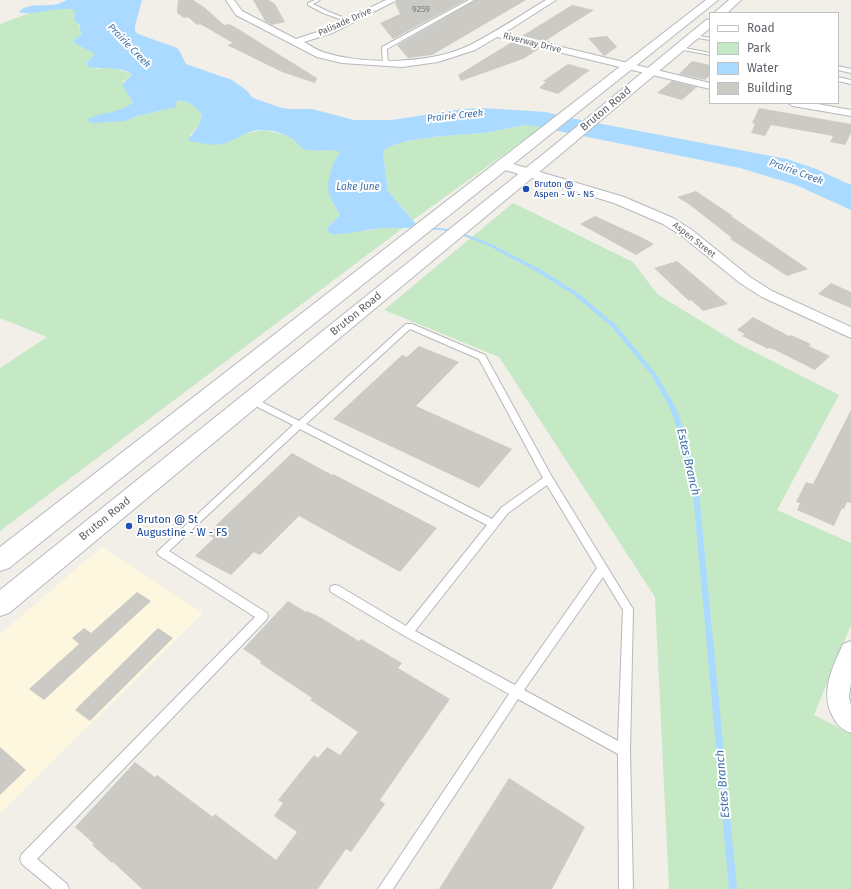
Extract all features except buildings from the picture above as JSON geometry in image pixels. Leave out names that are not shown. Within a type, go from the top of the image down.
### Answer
[{"type":"main road","name":"Bruton Road","points":[[0,561],[530,142],[713,0]]},
{"type":"main road","points":[[721,12],[736,0]]},
{"type":"main road","name":"Bruton Road","points":[[0,605],[467,224],[709,23]]},
{"type":"main road","points":[[222,386],[251,400]]},
{"type":"street","name":"Riverway Drive","points":[[230,0],[235,9],[240,13],[321,55],[342,60],[385,64],[418,63],[456,54],[472,48],[497,34],[709,86]]},
{"type":"street","name":"Palisade Drive","points":[[296,42],[350,22],[393,0]]},
{"type":"street","points":[[497,34],[552,0]]},
{"type":"street","points":[[799,104],[851,113]]},
{"type":"street","name":"Aspen Street","points":[[503,164],[619,200],[668,221],[687,233],[745,280],[767,294],[851,333]]},
{"type":"street","points":[[851,651],[837,688],[838,703],[843,716],[851,722]]},
{"type":"lane","points":[[318,0],[310,4],[350,22]]},
{"type":"lane","points":[[385,64],[384,48],[472,0]]},
{"type":"lane","points":[[694,36],[709,39]]},
{"type":"lane","points":[[680,48],[709,54]]},
{"type":"lane","points":[[848,70],[851,63]]},
{"type":"lane","points":[[839,79],[851,82]]},
{"type":"lane","points":[[62,889],[27,859],[263,616],[162,552],[299,425],[409,326],[482,358],[548,479],[628,609],[624,751],[626,889]]},
{"type":"lane","points":[[251,400],[494,524]]},
{"type":"lane","points":[[407,632],[505,510],[548,479]]},
{"type":"lane","points":[[384,889],[517,691],[603,568]]},
{"type":"lane","points":[[335,589],[407,632],[624,751]]},
{"type":"shaded area","points":[[102,547],[203,613],[0,813],[0,634]]},
{"type":"green space","points":[[60,8],[76,10],[74,16],[82,33],[72,42],[95,54],[86,63],[96,69],[112,67],[132,74],[123,82],[133,102],[122,110],[92,117],[125,121],[137,116],[172,108],[179,100],[193,105],[202,116],[199,125],[189,136],[233,140],[242,134],[264,130],[288,136],[294,139],[303,148],[314,151],[336,150],[341,152],[338,154],[333,204],[340,215],[326,229],[366,231],[381,228],[403,228],[0,531],[0,368],[47,337],[0,318],[0,24],[30,13]]},
{"type":"green space","points":[[529,125],[542,127],[413,220],[388,191],[383,151],[389,147],[414,140],[484,133]]},
{"type":"green space","points":[[513,203],[633,262],[657,294],[737,343],[839,395],[777,510],[851,543],[851,625],[814,715],[851,734],[851,889],[669,889],[655,597],[499,357],[384,310]]},
{"type":"water","name":"Lake June","points":[[67,0],[142,0],[135,26],[135,31],[138,34],[177,48],[186,64],[232,80],[246,90],[253,98],[282,108],[312,109],[354,120],[392,120],[463,109],[481,108],[546,112],[565,117],[787,159],[816,169],[851,185],[851,210],[796,185],[740,168],[529,125],[484,133],[414,140],[389,147],[383,152],[388,191],[416,224],[409,228],[381,228],[342,234],[331,234],[326,229],[340,215],[330,196],[328,183],[333,166],[340,152],[331,150],[313,151],[304,149],[290,137],[267,130],[252,131],[231,141],[217,145],[190,141],[188,140],[199,125],[202,116],[193,105],[179,100],[176,103],[176,107],[137,116],[125,121],[93,123],[86,120],[98,115],[122,109],[133,102],[122,85],[132,74],[115,69],[88,67],[86,63],[95,54],[72,42],[82,33],[80,26],[74,19],[75,10],[61,9],[33,13],[19,12],[27,7],[53,5]]},
{"type":"waterway","name":"Estes Branch","points":[[406,223],[413,227],[451,230],[486,243],[536,269],[576,294],[615,327],[654,375],[673,408],[684,439],[696,494],[733,889]]},
{"type":"place","name":"Bruton @ Aspen - W - NS","points":[[526,189]]},
{"type":"place","name":"Bruton @ St Augustine - W - FS","points":[[129,526]]},
{"type":"water label","name":"Prairie Creek","points":[[129,46]]},
{"type":"water label","name":"Prairie Creek","points":[[455,116]]},
{"type":"water label","name":"Prairie Creek","points":[[796,172]]}]
